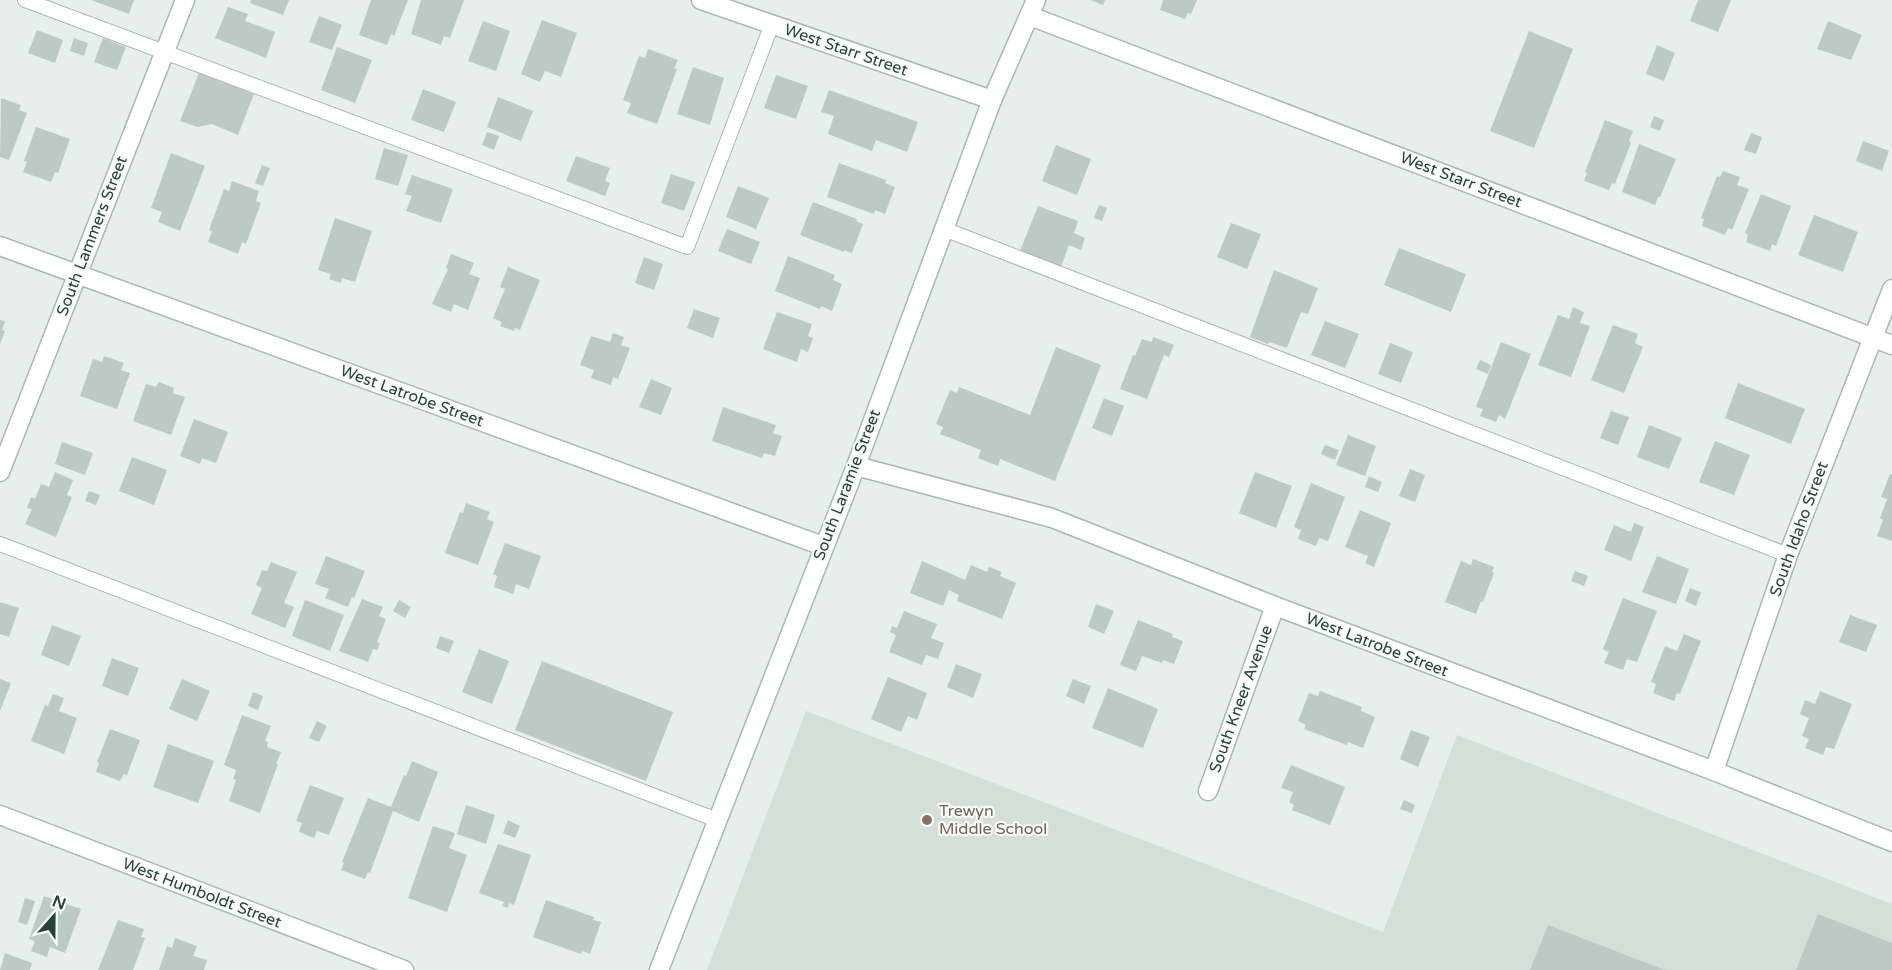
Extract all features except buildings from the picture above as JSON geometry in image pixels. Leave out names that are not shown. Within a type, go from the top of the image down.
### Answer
[{"type":"street","name":"South Lammers Street","points":[[0,472],[184,0]]},
{"type":"street","name":"West Starr Street","points":[[701,0],[992,100]]},
{"type":"street","name":"West Starr Street","points":[[1033,8],[1892,345]]},
{"type":"street","name":"South Laramie Street","points":[[659,970],[856,466],[992,100],[1033,8]]},
{"type":"street","name":"West Latrobe Street","points":[[0,246],[824,546]]},
{"type":"street","name":"South Idaho Street","points":[[1714,771],[1788,555],[1892,290]]},
{"type":"street","name":"West Latrobe Street","points":[[856,466],[1052,518],[1275,606],[1714,771],[1892,842]]},
{"type":"street","name":"South Kneer Avenue","points":[[1208,791],[1275,606]]},
{"type":"street","name":"West Humboldt Street","points":[[0,815],[382,966],[404,970]]},
{"type":"lane","points":[[25,0],[687,247],[772,24]]},
{"type":"lane","points":[[944,229],[1788,555]]},
{"type":"lane","points":[[0,544],[717,820]]},
{"type":"shaded area","name":"Trewyn Middle School","points":[[806,711],[1383,932],[1457,735],[1892,904],[1892,970],[707,970]]},
{"type":"place","name":"Trewyn Middle School","points":[[927,820]]}]
